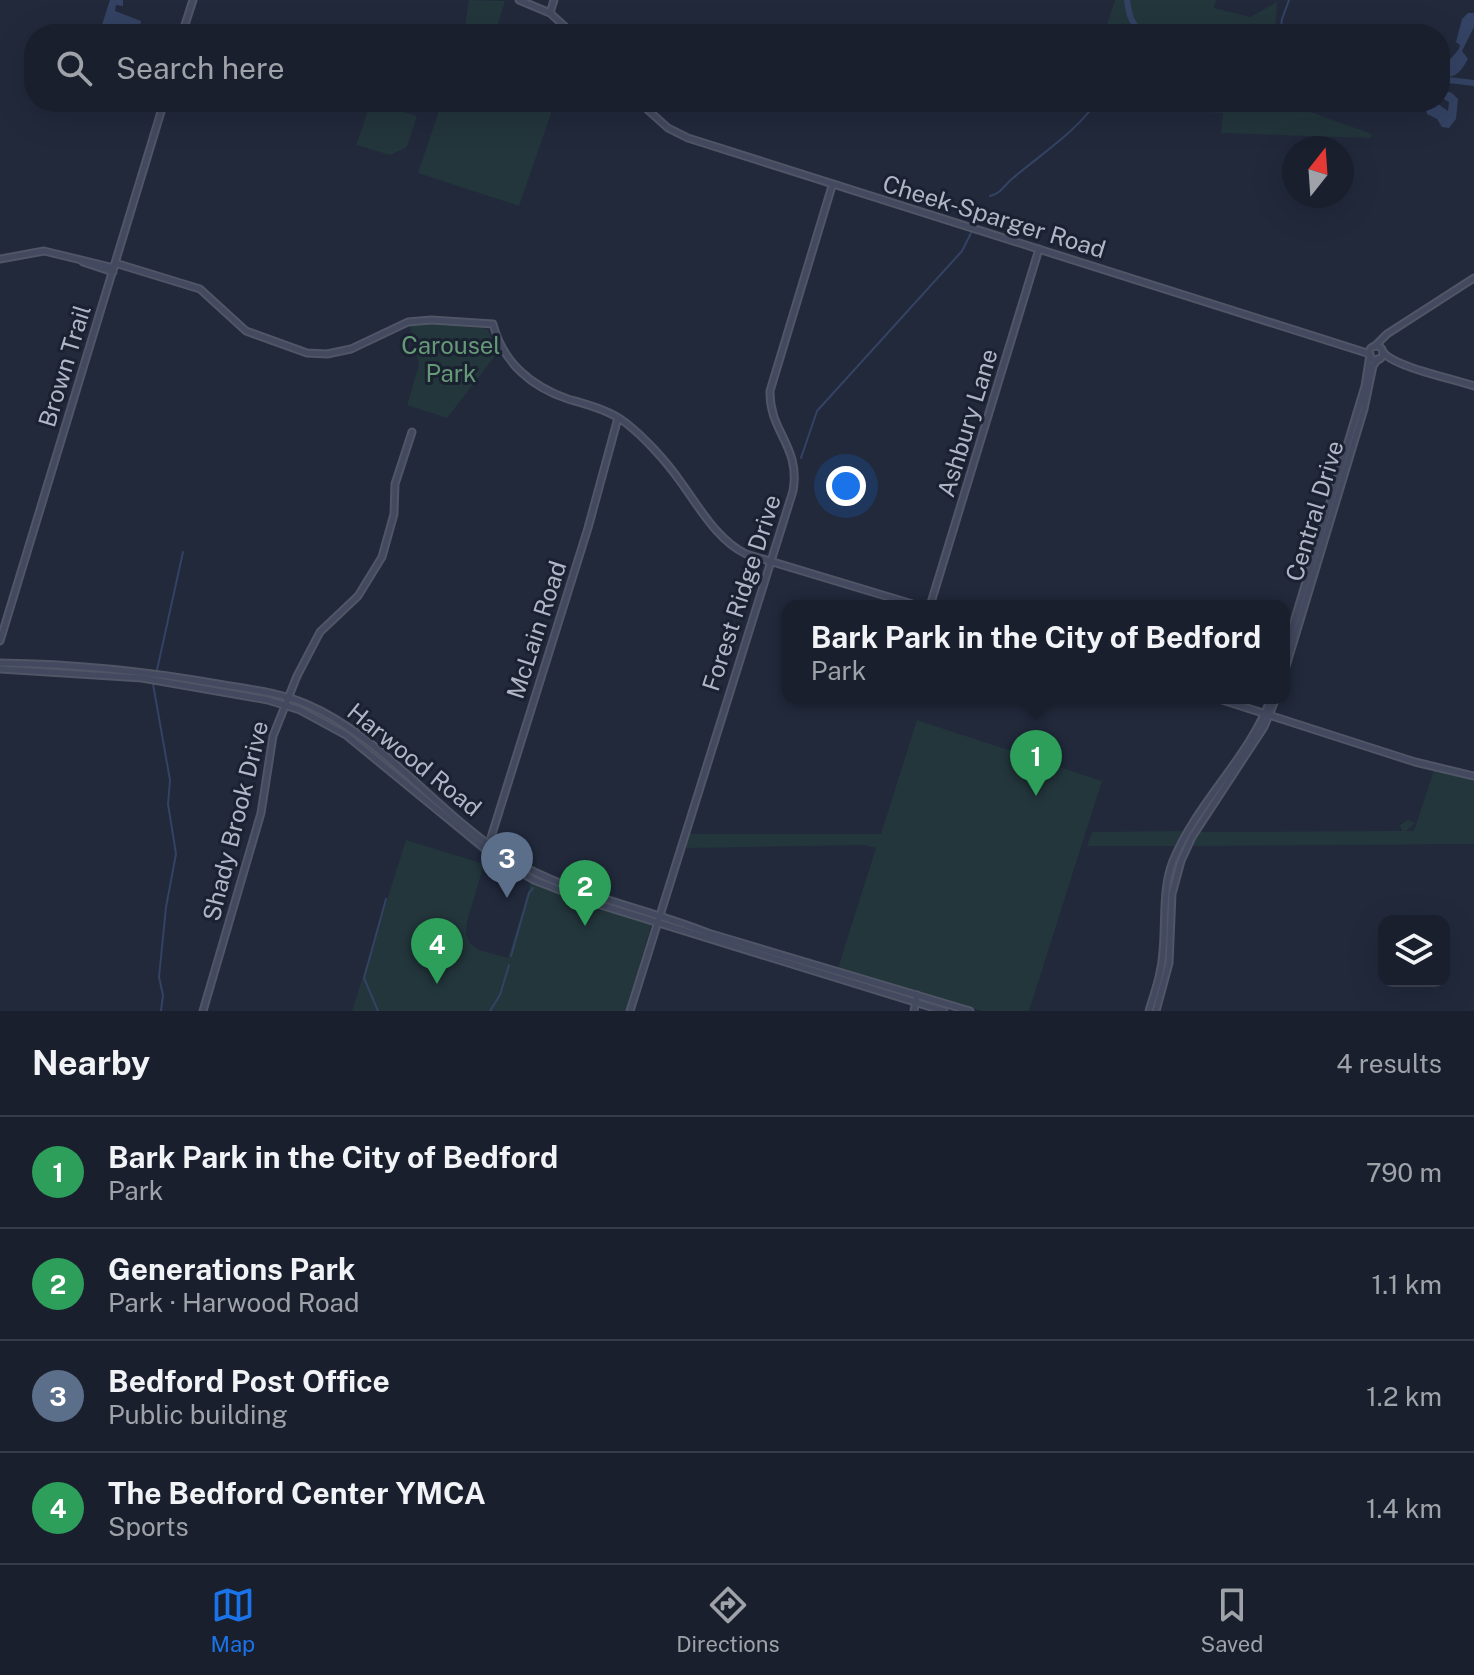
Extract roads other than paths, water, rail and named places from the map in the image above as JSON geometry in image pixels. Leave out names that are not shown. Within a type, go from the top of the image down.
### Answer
[{"type":"main road","points":[[185,24],[193,0]]},
{"type":"main road","points":[[519,0],[550,13],[562,24]]},
{"type":"main road","points":[[550,13],[554,0]]},
{"type":"main road","name":"Brown Trail","points":[[0,641],[161,112]]},
{"type":"main road","name":"Cheek-Sparger Road","points":[[651,112],[676,134],[832,186],[1349,346],[1378,359]]},
{"type":"main road","name":"Forest Ridge Drive","points":[[630,1011],[793,491],[793,457],[772,411],[771,383],[832,186]]},
{"type":"main road","name":"Ashbury Lane","points":[[932,600],[1039,249]]},
{"type":"main road","points":[[0,259],[44,251],[200,289],[246,331],[307,353],[327,354],[351,349],[396,325],[408,322],[431,320],[493,324],[505,352],[528,380],[551,393],[618,418],[638,434],[734,547],[746,554],[899,600]]},
{"type":"main road","points":[[1370,355],[1375,346],[1393,332],[1474,278]]},
{"type":"main road","name":"Central Drive","points":[[1290,653],[1373,366],[1393,332]]},
{"type":"main road","name":"Cheek-Sparger Road","points":[[1349,346],[1375,346]]},
{"type":"main road","points":[[1375,346],[1386,357],[1474,386]]},
{"type":"main road","name":"Central Drive","points":[[1290,635],[1365,386],[1370,355]]},
{"type":"main road","points":[[1378,359],[1401,363]]},
{"type":"main road","points":[[1372,377],[1376,366],[1385,361]]},
{"type":"main road","name":"McLain Road","points":[[488,848],[580,555],[618,418]]},
{"type":"main road","name":"Shady Brook Drive","points":[[203,1011],[258,825],[272,743],[285,705],[320,632],[358,596],[382,557],[394,514],[395,484],[412,432]]},
{"type":"main road","name":"Harwood Road","points":[[0,663],[112,668],[288,697],[327,713],[350,729],[488,848],[539,874],[575,889],[739,943],[970,1011]]},
{"type":"main road","name":"Harwood Road","points":[[0,669],[142,678],[285,705],[323,720],[346,735],[519,872],[552,888],[944,1011]]},
{"type":"main road","points":[[1233,704],[1415,762],[1474,776]]},
{"type":"main road","points":[[1156,1011],[1169,963],[1172,894],[1181,861],[1192,837],[1271,704]]},
{"type":"main road","points":[[1149,1011],[1162,964],[1167,883],[1174,860],[1184,837],[1266,716]]},
{"type":"main road","points":[[914,1011],[917,995]]},
{"type":"water","points":[[110,0],[123,0],[123,6],[116,5],[115,11],[141,21],[140,24],[102,24]]},
{"type":"water","points":[[1468,13],[1474,13],[1474,27],[1462,51],[1468,59],[1456,75],[1450,77],[1450,60],[1459,49],[1460,45],[1456,42],[1462,19]]},
{"type":"water","points":[[1450,92],[1458,99],[1456,119],[1449,128],[1442,127],[1437,119],[1427,114],[1450,112]]},
{"type":"waterway","points":[[1127,0],[1135,24]]},
{"type":"waterway","points":[[1281,24],[1289,0]]},
{"type":"waterway","points":[[1450,80],[1474,83]]},
{"type":"waterway","points":[[990,196],[1067,134],[1089,112]]},
{"type":"waterway","points":[[801,458],[817,411],[962,251],[971,233]]},
{"type":"waterway","points":[[157,670],[183,552]]},
{"type":"waterway","points":[[153,684],[170,780],[168,804],[176,854],[166,907],[159,977],[163,995],[161,1011]]},
{"type":"waterway","points":[[511,956],[533,888]]},
{"type":"waterway","points":[[378,1011],[364,978],[386,899]]},
{"type":"waterway","points":[[490,1011],[500,995],[509,965]]},
{"type":"place","name":"Bark Park in the City of Bedford","points":[[1036,796]]},
{"type":"place","name":"Bedford Post Office","points":[[507,898]]},
{"type":"place","name":"Generations Park","points":[[585,926]]},
{"type":"place","name":"The Bedford Center YMCA","points":[[437,984]]},
{"type":"park label","name":"Carousel Park","points":[[451,360]]}]
